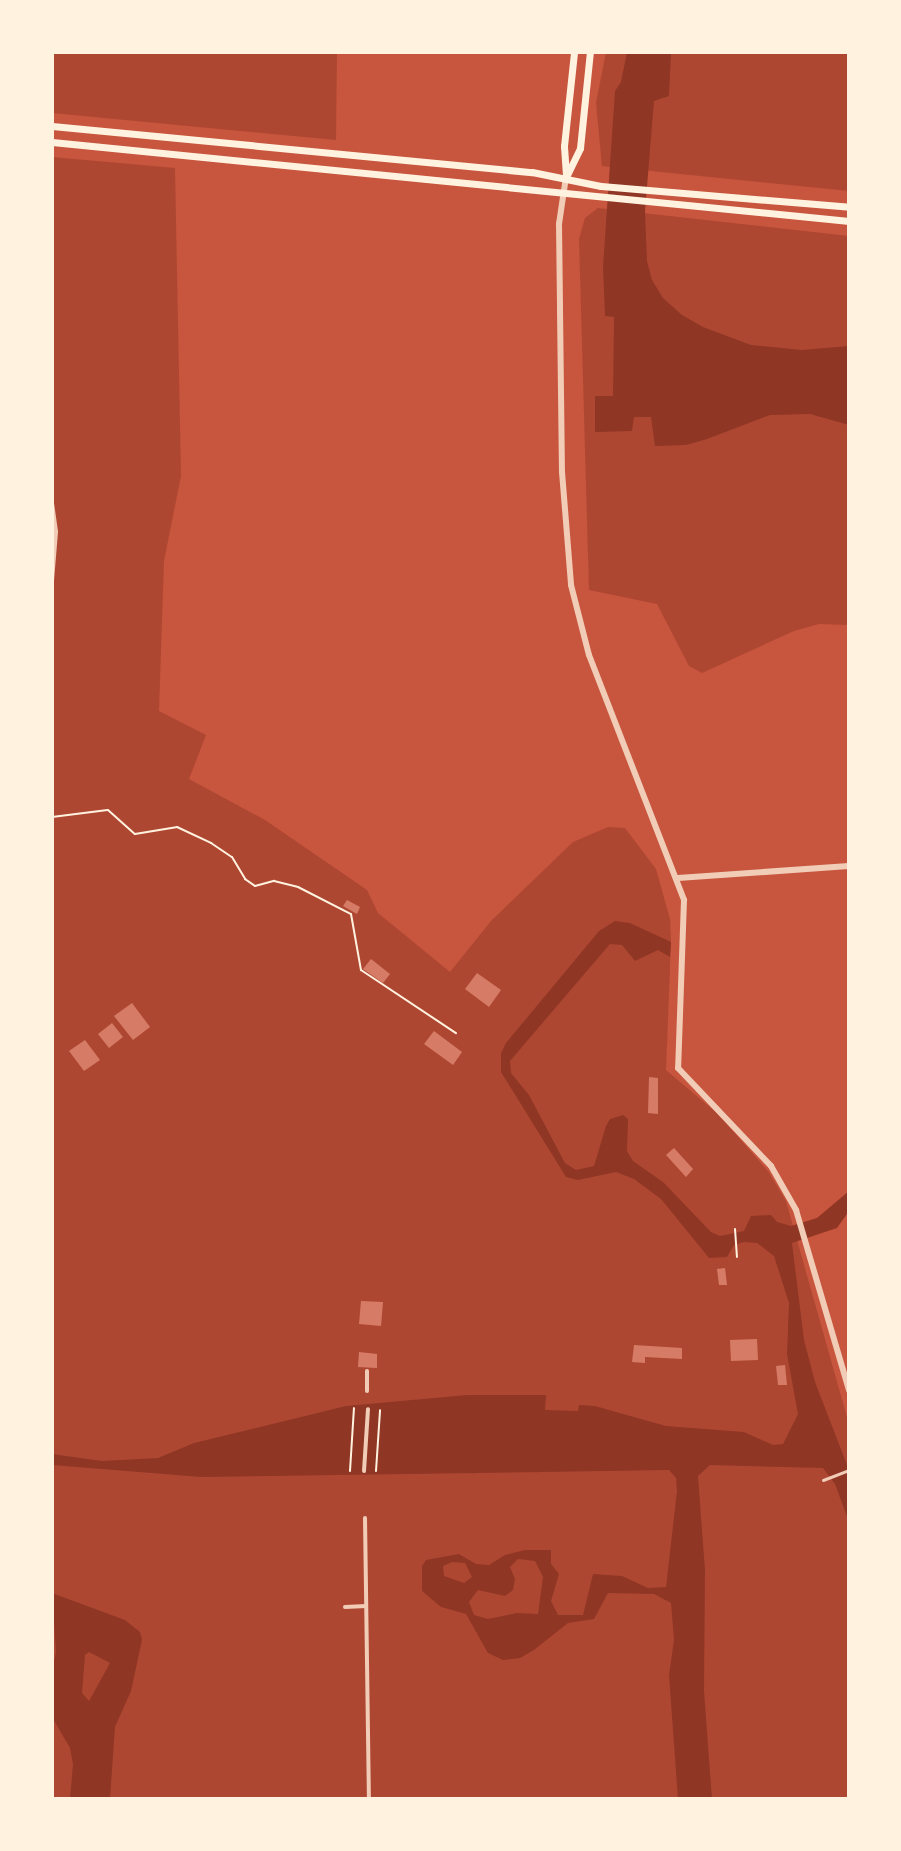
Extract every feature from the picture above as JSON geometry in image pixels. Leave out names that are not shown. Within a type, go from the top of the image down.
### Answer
[{"type":"main road","points":[[566,177],[564,146],[574,52]]},
{"type":"main road","points":[[566,177],[580,148],[590,52]]},
{"type":"main road","points":[[52,126],[566,177],[601,186],[849,207]]},
{"type":"main road","points":[[52,142],[849,221]]},
{"type":"street","points":[[566,177],[559,224],[562,472],[571,585],[589,655],[613,722],[678,878],[684,900],[678,1068],[771,1166],[796,1210],[849,1390]]},
{"type":"street","points":[[52,503],[56,532],[52,581]]},
{"type":"street","points":[[678,878],[849,866]]},
{"type":"street","points":[[367,1371],[367,1391]]},
{"type":"street","points":[[364,1471],[368,1409]]},
{"type":"street","points":[[365,1518],[369,1799]]},
{"type":"street","points":[[345,1607],[366,1606]]},
{"type":"lane","points":[[823,1480],[849,1470]]},
{"type":"path","points":[[52,817],[108,810],[135,834],[177,827],[232,857],[245,879],[255,886],[274,881],[298,887],[351,914],[361,970],[456,1033]]},
{"type":"path","points":[[735,1229],[737,1257]]},
{"type":"path","points":[[350,1471],[354,1408]]},
{"type":"path","points":[[376,1471],[380,1410]]},
{"type":"shaded area","points":[[52,52],[337,52],[336,140],[52,113]]},
{"type":"shaded area","points":[[606,52],[849,52],[849,191],[602,166],[596,103]]},
{"type":"shaded area","points":[[627,52],[675,52],[671,53],[669,96],[654,101],[645,211],[647,261],[652,280],[663,298],[682,315],[703,327],[751,345],[802,350],[849,346],[849,425],[810,414],[770,415],[686,445],[655,446],[651,417],[634,417],[632,431],[595,432],[595,396],[613,396],[614,317],[605,316],[603,267],[615,91],[621,82]]},
{"type":"shaded area","points":[[52,157],[175,168],[181,476],[164,561],[159,711],[206,735],[189,779],[265,820],[367,890],[378,913],[450,972],[491,921],[573,842],[608,827],[625,828],[656,869],[670,919],[666,1070],[718,1114],[768,1171],[786,1201],[849,1424],[849,1799],[52,1799]]},
{"type":"shaded area","points":[[598,208],[849,236],[849,625],[819,624],[794,631],[702,673],[689,666],[657,604],[589,590],[579,239],[585,218]]},
{"type":"shaded area","points":[[615,921],[630,923],[671,942],[670,957],[658,950],[635,961],[622,945],[610,944],[510,1061],[511,1073],[529,1095],[565,1163],[576,1170],[594,1166],[606,1126],[610,1119],[623,1115],[628,1119],[627,1151],[633,1161],[663,1182],[711,1232],[720,1236],[744,1231],[751,1216],[771,1215],[777,1222],[791,1226],[817,1218],[849,1191],[849,1211],[837,1228],[792,1243],[804,1340],[815,1382],[849,1470],[849,1522],[835,1484],[823,1468],[710,1465],[698,1476],[705,1570],[704,1691],[712,1799],[678,1799],[669,1675],[674,1640],[671,1603],[654,1594],[608,1593],[594,1619],[568,1623],[520,1658],[503,1660],[488,1653],[466,1614],[441,1607],[422,1591],[422,1566],[426,1560],[459,1554],[476,1564],[489,1565],[505,1555],[525,1550],[551,1550],[551,1564],[559,1574],[551,1601],[558,1615],[583,1615],[593,1574],[622,1576],[648,1588],[666,1587],[677,1491],[676,1478],[669,1470],[201,1477],[52,1465],[52,1454],[102,1461],[158,1458],[194,1443],[346,1406],[467,1395],[546,1395],[545,1410],[578,1411],[579,1405],[595,1406],[666,1426],[744,1432],[773,1445],[783,1444],[798,1414],[787,1354],[789,1303],[774,1256],[757,1243],[744,1242],[734,1245],[727,1257],[709,1258],[661,1199],[634,1179],[616,1172],[578,1180],[566,1177],[501,1072],[501,1053],[506,1043],[599,931]],"holes":[[[518,1559],[535,1561],[543,1577],[538,1614],[517,1613],[488,1619],[474,1615],[469,1602],[478,1590],[505,1596],[513,1590],[515,1579],[510,1567]],[[452,1562],[465,1563],[472,1577],[464,1583],[444,1576],[443,1566]]]},
{"type":"shaded area","points":[[52,1593],[125,1620],[140,1632],[142,1640],[131,1691],[115,1727],[110,1799],[70,1799],[73,1764],[70,1748],[52,1717],[52,1671],[56,1652]],"holes":[[[89,1652],[110,1663],[89,1701],[82,1693],[85,1655]]]},
{"type":"building","points":[[347,900],[360,907],[357,914],[343,906]]},
{"type":"building","points":[[371,959],[390,974],[383,983],[363,969]]},
{"type":"building","points":[[477,973],[501,990],[489,1007],[465,989]]},
{"type":"building","points":[[132,1003],[150,1027],[133,1040],[114,1016]]},
{"type":"building","points":[[112,1023],[123,1037],[109,1048],[98,1034]]},
{"type":"building","points":[[434,1031],[462,1052],[453,1065],[424,1044]]},
{"type":"building","points":[[85,1040],[100,1060],[84,1071],[69,1051]]},
{"type":"building","points":[[649,1077],[658,1078],[658,1114],[648,1113]]},
{"type":"building","points":[[674,1148],[693,1169],[686,1177],[666,1155]]},
{"type":"building","points":[[725,1268],[727,1285],[719,1285],[717,1269]]},
{"type":"building","points":[[361,1301],[383,1302],[381,1326],[359,1324]]},
{"type":"building","points":[[757,1339],[758,1360],[731,1361],[730,1340]]},
{"type":"building","points":[[634,1345],[682,1348],[682,1359],[645,1357],[645,1363],[632,1362]]},
{"type":"building","points":[[359,1352],[377,1354],[377,1368],[358,1367]]},
{"type":"building","points":[[785,1365],[787,1385],[778,1385],[776,1366]]}]
